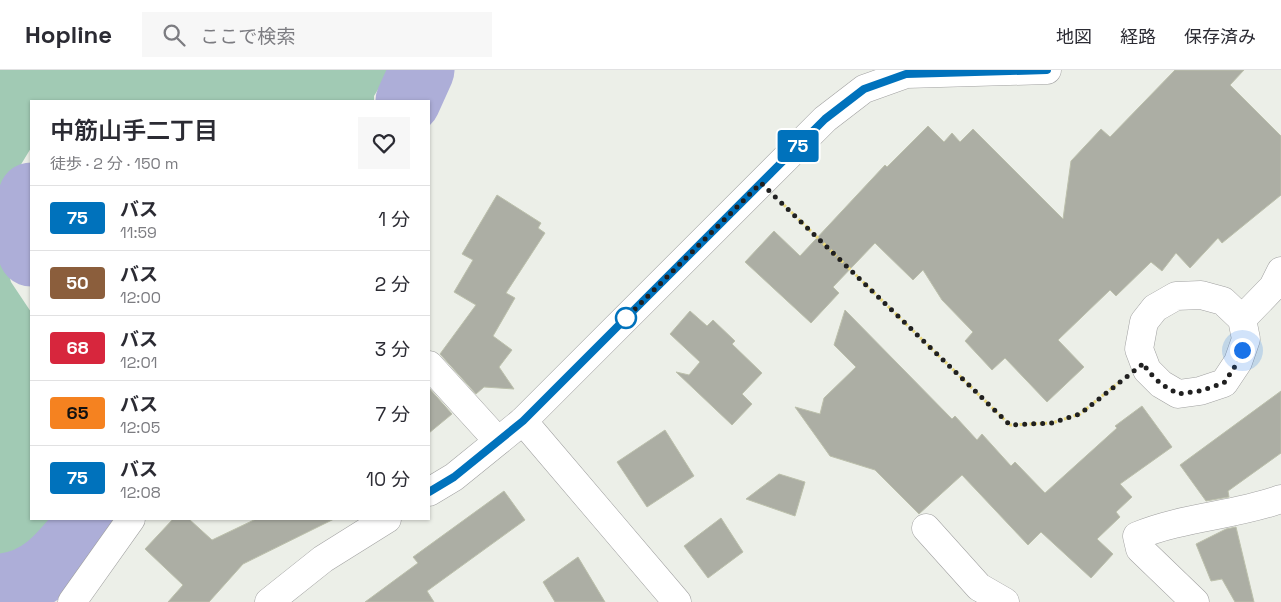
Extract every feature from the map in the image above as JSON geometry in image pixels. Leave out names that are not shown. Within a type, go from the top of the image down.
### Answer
[{"type":"street","points":[[430,491],[454,477],[523,421],[825,119],[864,89],[906,74],[1047,70]]},
{"type":"street","points":[[1242,318],[1273,286],[1281,271]]},
{"type":"street","points":[[1201,295],[1223,301],[1242,318],[1246,339],[1238,362],[1224,383],[1200,391],[1178,394],[1161,384],[1147,370],[1139,349],[1144,322],[1155,308],[1176,296],[1201,295]]},
{"type":"street","points":[[430,366],[498,441]]},
{"type":"street","points":[[523,421],[677,602]]},
{"type":"street","points":[[1195,602],[1140,549],[1136,536],[1161,526],[1257,508],[1281,499]]},
{"type":"street","points":[[72,602],[130,520]]},
{"type":"street","points":[[269,602],[323,559],[385,520]]},
{"type":"street","points":[[926,528],[979,587],[1005,602]]},
{"type":"path","points":[[761,183],[1010,425],[1052,423],[1080,414],[1144,363]]},
{"type":"green space","points":[[0,70],[390,70],[374,96],[374,100],[30,100],[30,150],[0,199]]},
{"type":"green space","points":[[0,239],[11,282],[30,310],[30,520],[62,520],[54,534],[21,557],[0,556]]},
{"type":"building","points":[[1175,70],[1244,70],[1230,85],[1281,136],[1281,195],[1222,243],[1218,238],[1190,268],[1176,253],[1162,271],[1151,262],[1116,296],[1110,290],[1058,340],[1084,367],[1047,402],[1005,358],[992,370],[965,341],[973,332],[942,300],[923,270],[913,280],[875,243],[833,287],[839,293],[811,323],[745,262],[774,231],[800,256],[885,165],[887,167],[928,126],[944,142],[952,133],[960,142],[973,129],[1063,219],[1071,161],[1101,129],[1110,137]]},
{"type":"building","points":[[497,195],[541,223],[538,228],[545,233],[506,293],[515,298],[493,336],[512,350],[499,367],[514,389],[484,387],[476,394],[440,354],[476,305],[454,292],[473,260],[462,254]]},
{"type":"building","points":[[845,310],[952,419],[955,416],[977,440],[982,434],[1011,466],[1015,462],[1045,493],[1117,428],[1115,426],[1142,406],[1172,447],[1120,484],[1132,497],[1116,512],[1120,517],[1097,539],[1113,554],[1091,578],[1041,532],[1028,545],[962,475],[919,514],[875,470],[830,456],[795,407],[820,414],[824,398],[856,367],[834,345]]},
{"type":"building","points":[[690,311],[707,326],[713,320],[735,341],[732,344],[762,373],[742,394],[752,404],[732,425],[676,372],[689,375],[700,362],[670,334]]},
{"type":"building","points":[[430,389],[452,414],[430,432]]},
{"type":"building","points":[[1281,391],[1281,453],[1228,491],[1229,497],[1206,501],[1180,465]]},
{"type":"building","points":[[665,430],[694,476],[647,507],[617,462]]},
{"type":"building","points":[[779,474],[805,482],[795,516],[746,499]]},
{"type":"building","points":[[504,491],[525,520],[427,591],[434,602],[365,602],[418,563],[413,557]]},
{"type":"building","points":[[721,518],[743,552],[708,578],[684,546]]},
{"type":"building","points":[[172,520],[190,520],[212,540],[254,520],[332,520],[243,564],[209,602],[168,602],[183,585],[145,549]]},
{"type":"building","points":[[1236,527],[1254,602],[1235,602],[1222,579],[1211,581],[1196,544],[1226,529]]},
{"type":"building","points":[[578,557],[605,602],[555,602],[543,582]]},
{"type":"waterway","points":[[408,100],[422,70]]},
{"type":"waterway","points":[[30,199],[22,233],[30,252]]},
{"type":"waterway","points":[[0,586],[15,584],[41,572],[62,553],[90,520]]},
{"type":"bus line","name":"75","points":[[430,491],[454,477],[523,421],[825,119],[864,89],[906,74],[1047,70]]},
{"type":"route","points":[[626,318],[621,323],[761,183],[1010,425],[1052,423],[1080,414],[1144,363],[1147,370],[1161,384],[1178,394],[1200,391],[1224,383],[1238,362],[1242,350]]}]
